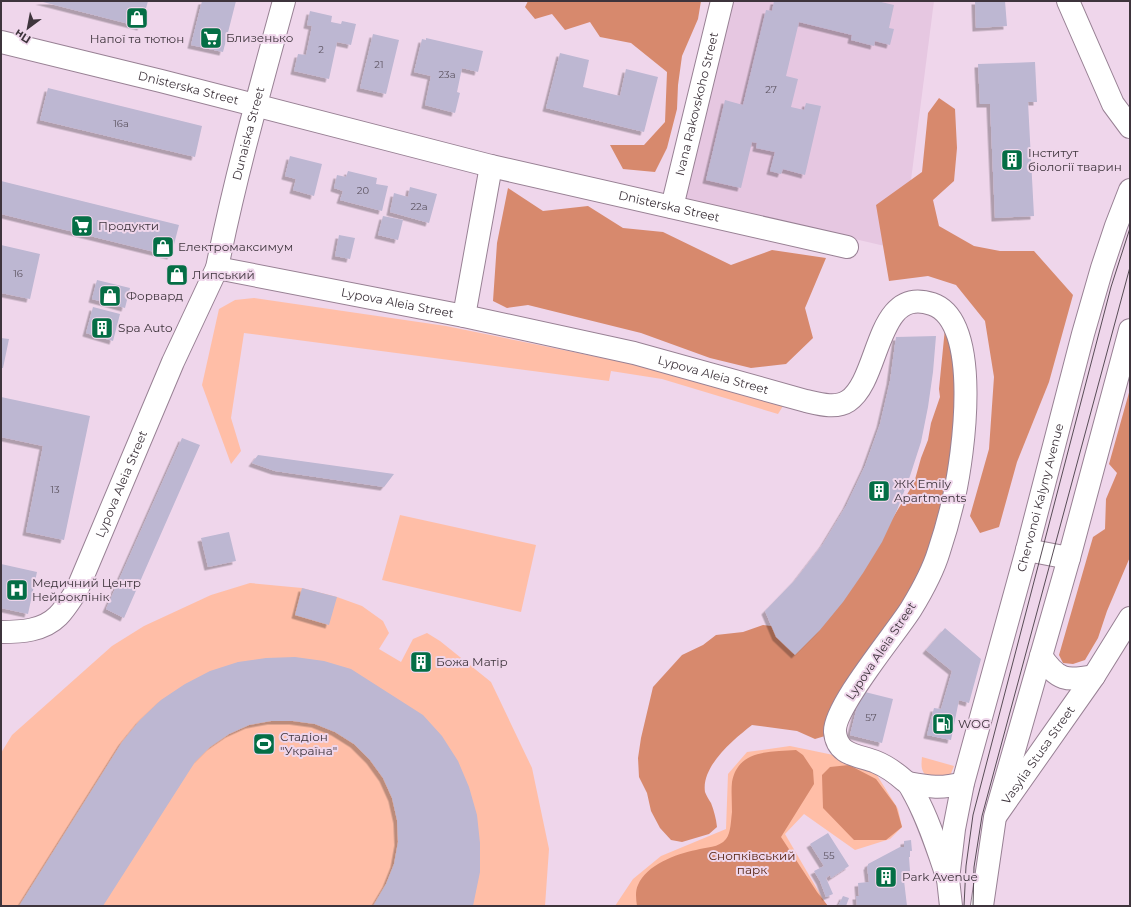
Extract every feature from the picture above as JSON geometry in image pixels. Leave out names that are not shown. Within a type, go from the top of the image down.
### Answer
[{"type":"street","name":"Dunaiska Street","points":[[217,268],[256,106],[284,1]]},
{"type":"street","name":"Ivana Rakovskoho Street","points":[[672,207],[722,1]]},
{"type":"street","points":[[1068,1],[1113,104],[1130,127]]},
{"type":"street","name":"Dnisterska Street","points":[[1,42],[161,81],[491,166],[847,247]]},
{"type":"street","points":[[464,316],[491,166]]},
{"type":"street","name":"Chervonoi Kalyny Avenue","points":[[948,878],[963,783],[1027,550],[1083,334],[1102,268],[1130,190]]},
{"type":"street","name":"Lypova Aleia Street","points":[[1,632],[21,632],[49,623],[59,615],[77,590],[173,362],[217,268],[464,316],[634,354],[806,402],[827,406],[848,401],[862,388],[885,327],[896,310],[908,303],[919,302],[932,304],[949,317],[958,334],[963,356],[966,388],[963,441],[954,496],[939,553],[928,578],[911,610],[852,692],[838,717],[835,730],[837,740],[849,754],[878,763],[908,783],[921,807],[935,840],[948,878]]},
{"type":"street","points":[[995,817],[1069,558],[1130,330]]},
{"type":"street","points":[[1027,550],[1069,558]]},
{"type":"street","name":"Vasylia Stusa Street","points":[[982,906],[995,817],[1094,676],[1130,618]]},
{"type":"street","points":[[1041,656],[1051,670],[1063,678],[1076,679],[1094,676]]},
{"type":"street","points":[[908,783],[936,788],[951,787],[963,783]]},
{"type":"street","points":[[948,878],[951,906]]},
{"type":"shaded area","points":[[727,1],[934,1],[902,250],[682,199]]},
{"type":"green space","points":[[528,1],[701,1],[698,19],[682,56],[678,85],[677,109],[667,148],[655,172],[623,169],[610,145],[644,145],[665,122],[667,72],[631,43],[600,37],[590,22],[565,30],[552,14],[535,19],[525,7]]},
{"type":"green space","points":[[939,98],[955,109],[957,148],[954,181],[933,200],[939,226],[974,246],[1000,251],[1034,251],[1073,295],[1049,382],[1017,462],[999,527],[980,533],[970,516],[989,449],[994,377],[985,321],[956,285],[928,276],[889,281],[876,205],[922,172],[928,113]]},
{"type":"green space","points":[[508,188],[543,211],[588,206],[623,228],[663,232],[731,265],[772,250],[826,258],[805,308],[813,338],[786,364],[751,368],[710,358],[641,333],[528,305],[507,308],[493,301],[497,243]]},
{"type":"green space","points":[[254,298],[446,326],[647,367],[783,406],[778,414],[662,379],[611,371],[609,381],[244,333],[231,418],[241,451],[231,464],[202,385],[219,309],[235,300]]},
{"type":"green space","points":[[946,318],[963,385],[936,545],[825,736],[815,739],[797,731],[752,725],[728,745],[713,763],[708,773],[705,782],[705,792],[711,803],[717,827],[709,834],[682,842],[671,840],[660,828],[651,811],[647,793],[639,777],[638,758],[641,738],[653,687],[682,655],[703,645],[716,635],[743,632],[763,625],[779,627],[883,534],[914,483],[928,440],[931,423],[940,397],[939,389]]},
{"type":"green space","points":[[1130,389],[1130,557],[1107,611],[1098,638],[1085,660],[1073,664],[1063,663],[1059,655],[1093,537],[1105,529],[1106,499],[1117,473],[1109,464]]},
{"type":"green space","points":[[400,515],[536,545],[521,612],[382,580]]},
{"type":"green space","name":"Стадіон \"Україна\"","points":[[250,583],[302,588],[337,597],[362,606],[383,621],[389,633],[379,649],[401,662],[413,639],[427,633],[440,641],[491,682],[532,768],[549,849],[545,906],[1,906],[1,753],[12,735],[112,646],[144,626],[211,595]]},
{"type":"green space","name":"Снопківський парк","points":[[790,746],[848,758],[875,772],[898,809],[902,827],[890,839],[855,850],[804,814],[785,834],[827,906],[615,906],[633,879],[661,856],[726,829],[728,774],[747,752]]},
{"type":"green space","name":"Снопківський парк","points":[[796,750],[803,755],[813,770],[814,784],[781,837],[817,892],[828,906],[637,906],[637,887],[642,878],[655,866],[680,854],[716,846],[726,839],[731,822],[732,782],[735,771],[741,763],[757,754]]},
{"type":"green space","points":[[922,757],[954,766],[950,776],[928,778],[922,769]]},
{"type":"green space","points":[[849,765],[876,779],[896,806],[902,827],[886,840],[854,840],[823,808],[822,775],[830,767]]},
{"type":"building","points":[[39,1],[148,1],[141,27]]},
{"type":"building","points":[[202,1],[236,1],[223,52],[191,45]]},
{"type":"building","points":[[774,1],[877,1],[894,5],[889,28],[894,29],[890,45],[875,41],[874,46],[851,40],[852,35],[799,22],[786,76],[798,79],[791,107],[804,110],[806,103],[821,106],[805,175],[783,169],[781,174],[770,171],[775,152],[756,148],[757,143],[752,142],[741,188],[706,180],[725,100],[743,105],[766,10],[772,11]]},
{"type":"building","points":[[975,1],[1005,1],[1007,26],[976,28]]},
{"type":"building","points":[[310,11],[332,16],[331,22],[341,24],[342,21],[356,24],[351,45],[337,42],[329,79],[294,71],[298,54],[306,55],[312,26],[307,25]]},
{"type":"building","points":[[373,34],[399,40],[386,94],[360,88]]},
{"type":"building","points":[[426,38],[483,51],[478,72],[462,68],[457,92],[460,93],[455,113],[425,105],[431,76],[414,72],[422,39],[426,40]]},
{"type":"building","points":[[560,53],[589,60],[583,87],[620,96],[626,69],[658,77],[644,132],[546,108]]},
{"type":"building","name":"Інститут біології тварин","points":[[1035,62],[1037,102],[1028,102],[1034,216],[995,218],[990,104],[980,104],[978,64]]},
{"type":"building","points":[[48,88],[202,126],[195,157],[40,120]]},
{"type":"building","points":[[290,156],[322,164],[314,196],[293,190],[296,179],[285,176]]},
{"type":"building","points":[[348,171],[377,178],[376,184],[388,186],[382,211],[340,200],[343,191],[334,188],[337,175],[346,177]]},
{"type":"building","points":[[1,181],[179,225],[171,256],[1,214]]},
{"type":"building","points":[[410,187],[437,194],[429,223],[390,212],[394,193],[408,197]]},
{"type":"building","points":[[383,216],[403,220],[398,240],[378,235]]},
{"type":"building","points":[[339,235],[355,238],[350,259],[335,256]]},
{"type":"building","points":[[1,245],[40,254],[30,299],[1,293]]},
{"type":"building","name":"Форвард","points":[[97,280],[130,288],[125,308],[92,299]]},
{"type":"building","name":"Spa Auto","points":[[93,307],[120,314],[113,341],[86,333]]},
{"type":"building","name":"ЖК Emily Apartments","points":[[936,336],[933,372],[921,442],[897,510],[882,542],[843,602],[820,630],[795,655],[776,637],[765,611],[796,579],[823,544],[846,506],[865,466],[880,424],[890,381],[896,337]]},
{"type":"building","points":[[1,338],[9,339],[3,368],[1,368]]},
{"type":"building","points":[[1,397],[90,416],[64,540],[26,532],[43,446],[1,437]]},
{"type":"building","points":[[182,438],[200,445],[124,618],[106,609]]},
{"type":"building","points":[[258,455],[394,474],[384,487],[275,471],[252,463]]},
{"type":"building","points":[[229,532],[236,561],[208,567],[201,538]]},
{"type":"building","name":"Медичний Центр Нейроклінік","points":[[1,564],[37,572],[28,614],[1,608]]},
{"type":"building","points":[[302,588],[337,597],[329,625],[295,615]]},
{"type":"building","points":[[945,628],[981,659],[969,703],[959,700],[951,740],[927,735],[934,708],[941,709],[952,671],[926,650]]},
{"type":"building","name":"Стадіон \"Україна\"","points":[[295,657],[324,661],[351,669],[423,715],[442,736],[458,761],[469,787],[477,815],[480,843],[480,872],[473,906],[373,906],[386,884],[394,864],[398,842],[397,820],[392,798],[383,778],[370,760],[354,744],[335,732],[315,724],[293,721],[271,721],[249,725],[229,734],[210,747],[195,762],[103,906],[19,906],[122,742],[140,720],[161,700],[185,684],[210,671],[238,662],[266,658]]},
{"type":"building","name":"Божа Матір","points":[[416,658],[426,658],[425,667],[416,667]]},
{"type":"building","points":[[861,691],[893,699],[882,743],[850,735]]},
{"type":"building","points":[[828,833],[849,866],[831,878],[830,875],[826,878],[833,894],[826,897],[820,881],[814,871],[824,866],[810,844]]},
{"type":"building","name":"Park Avenue","points":[[911,840],[912,851],[910,851],[909,857],[910,871],[903,872],[907,906],[857,906],[856,896],[859,896],[858,883],[869,882],[868,864],[900,847],[904,847],[904,841]]},
{"type":"building","points":[[843,896],[849,898],[846,906],[838,906]]},
{"type":"tram line","points":[[964,906],[966,866],[973,815],[1111,287],[1130,228]]},
{"type":"tram line","points":[[973,906],[974,867],[982,816],[1130,267]]},
{"type":"place","name":"Напої та тютюн","points":[[137,18]]},
{"type":"place","name":"Близенько","points":[[211,38]]},
{"type":"place","name":"Інститут біології тварин","points":[[1012,160]]},
{"type":"place","name":"Продукти","points":[[82,226]]},
{"type":"place","name":"Електромаксимум","points":[[163,247]]},
{"type":"place","name":"Липський","points":[[177,275]]},
{"type":"place","name":"Форвард","points":[[110,296]]},
{"type":"place","name":"Spa Auto","points":[[102,328]]},
{"type":"place","name":"ЖК Emily Apartments","points":[[879,491]]},
{"type":"place","name":"Медичний Центр Нейроклінік","points":[[17,590]]},
{"type":"place","name":"Божа Матір","points":[[421,662]]},
{"type":"place","name":"WOG","points":[[943,724]]},
{"type":"place","name":"Стадіон \"Україна\"","points":[[264,744]]},
{"type":"place","name":"Park Avenue","points":[[886,877]]}]
